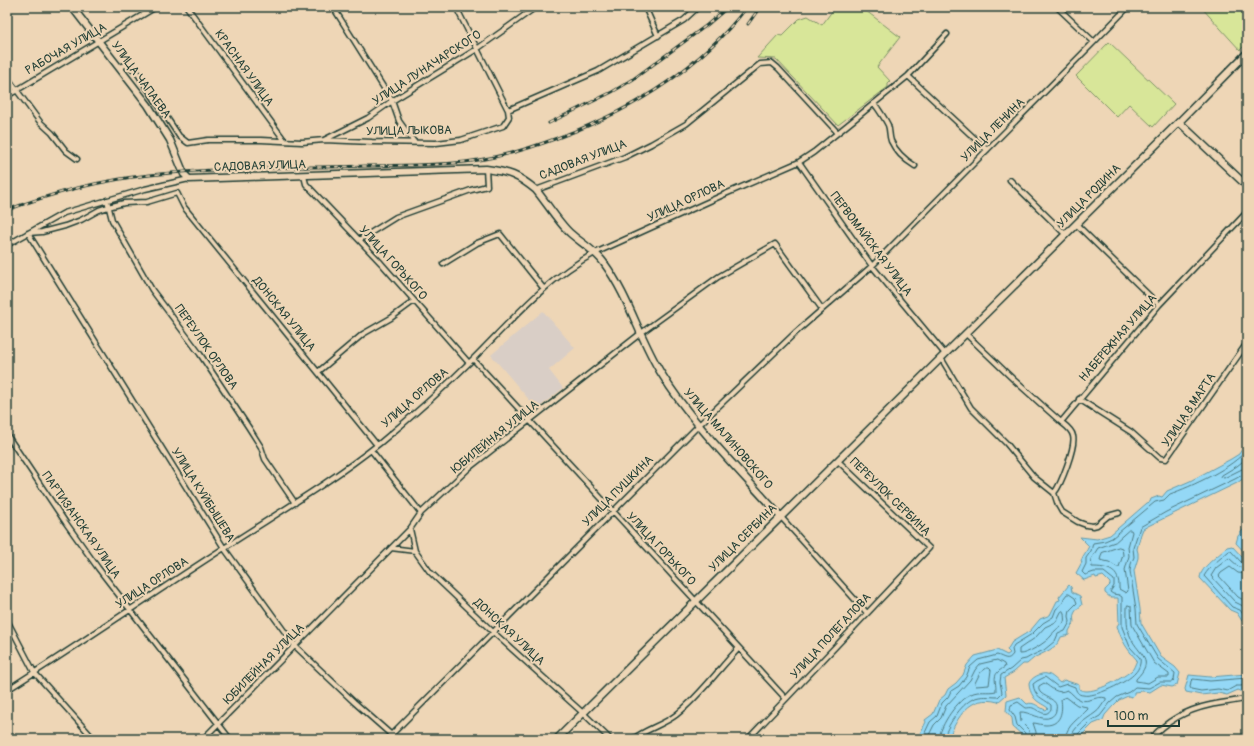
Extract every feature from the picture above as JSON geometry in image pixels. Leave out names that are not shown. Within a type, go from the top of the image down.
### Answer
[{"type":"street","name":"УЛИЦА ЧАПАЕВА","points":[[72,7],[148,105],[170,140],[183,171],[189,179]]},
{"type":"street","name":"РАБОЧАЯ УЛИЦА","points":[[7,96],[156,7]]},
{"type":"street","name":"КРАСНАЯ УЛИЦА","points":[[187,7],[285,141]]},
{"type":"street","points":[[333,7],[392,101],[399,121],[414,142]]},
{"type":"street","points":[[456,7],[508,110],[598,72],[684,20],[698,7]]},
{"type":"street","name":"УЛИЦА ЛУНАЧАРСКОГО","points":[[324,140],[368,118],[392,101],[477,49],[536,7]]},
{"type":"street","points":[[646,7],[658,36]]},
{"type":"street","points":[[1057,7],[1094,42]]},
{"type":"street","name":"УЛИЦА ЛЕНИНА","points":[[872,266],[1128,7]]},
{"type":"street","name":"УЛИЦА ОРЛОВА","points":[[7,690],[327,482],[371,450],[422,408],[470,363],[527,304],[568,269],[595,253],[799,162],[908,76],[948,34]]},
{"type":"street","name":"УЛИЦА РОДИНА","points":[[943,356],[1247,53]]},
{"type":"street","name":"САДОВАЯ УЛИЦА","points":[[7,245],[64,213],[107,200],[189,179],[486,169],[505,171],[515,175],[536,190],[610,163],[651,144],[686,124],[760,64],[772,63],[778,68],[837,132]]},
{"type":"street","name":"УЛИЦА ЛЫКОВА","points":[[119,67],[125,65],[136,71],[179,136],[188,142],[208,140],[302,142],[324,140],[436,143],[461,140],[503,126],[509,117],[508,110]]},
{"type":"street","points":[[908,76],[987,150]]},
{"type":"street","points":[[7,77],[40,122],[52,133],[66,150],[77,159]]},
{"type":"street","points":[[874,103],[888,125],[890,139],[894,146],[901,156],[915,166]]},
{"type":"street","points":[[1179,122],[1247,186]]},
{"type":"street","name":"ПЕРВОМАЙСКАЯ УЛИЦА","points":[[799,162],[872,266],[943,356],[971,408],[1006,442],[1034,477],[1054,493]]},
{"type":"street","points":[[359,240],[396,217],[471,190],[487,186],[486,169]]},
{"type":"street","name":"УЛИЦА ГОРЬКОГО","points":[[304,176],[306,184],[359,240],[470,363]]},
{"type":"street","points":[[1010,180],[1065,234]]},
{"type":"street","name":"УЛИЦА МАЛИНОВСКОГО","points":[[536,190],[568,232],[595,253],[604,263],[624,294],[660,372],[699,425],[867,613]]},
{"type":"street","name":"ДОНСКАЯ УЛИЦА","points":[[108,207],[124,203],[147,202],[177,193],[184,207],[377,445]]},
{"type":"street","name":"ПЕРЕУЛОК ОРЛОВА","points":[[107,200],[112,220],[152,290],[200,354],[261,447],[265,459],[295,503]]},
{"type":"street","points":[[28,233],[42,232],[65,226],[108,207]]},
{"type":"street","name":"НАБЕРЕЖНАЯ УЛИЦА","points":[[1061,422],[1159,306],[1247,212]]},
{"type":"street","points":[[1076,224],[1159,306]]},
{"type":"street","name":"УЛИЦА КУЙБЫШЕВА","points":[[28,233],[224,548],[295,646],[348,697],[396,739]]},
{"type":"street","points":[[443,264],[477,243],[500,234],[544,288]]},
{"type":"street","name":"ЮБИЛЕЙНАЯ УЛИЦА","points":[[203,739],[410,529],[421,512],[469,468],[641,333],[718,277],[775,244],[822,309]]},
{"type":"street","name":"УЛИЦА ПУШКИНА","points":[[387,739],[699,425],[795,333],[872,266]]},
{"type":"street","points":[[318,372],[363,334],[391,318],[414,301]]},
{"type":"street","points":[[966,334],[1072,433],[1074,441],[1067,467],[1058,488],[1054,493],[1058,506],[1062,512],[1086,525],[1097,525],[1108,516],[1119,513]]},
{"type":"street","name":"УЛИЦА 8 МАРТА","points":[[1079,399],[1131,432],[1160,458],[1166,459],[1247,343]]},
{"type":"street","name":"УЛИЦА СЕРБИНА","points":[[557,739],[943,356]]},
{"type":"street","name":"УЛИЦА ГОРЬКОГО","points":[[473,359],[612,512],[696,600],[786,699]]},
{"type":"street","name":"ПАРТИЗАНСКАЯ УЛИЦА","points":[[7,435],[66,523],[130,610],[230,739]]},
{"type":"street","points":[[371,450],[421,512]]},
{"type":"street","name":"ПЕРЕУЛОК СЕРБИНА","points":[[838,461],[929,548]]},
{"type":"street","name":"ДОНСКАЯ УЛИЦА","points":[[410,529],[415,551],[430,572],[610,739]]},
{"type":"street","points":[[391,548],[415,551]]},
{"type":"street","name":"УЛИЦА ПОЛЕГАЛОВА","points":[[748,739],[929,548]]},
{"type":"street","points":[[7,620],[34,672],[94,739]]},
{"type":"street","points":[[633,739],[644,731],[661,724],[677,714],[692,700],[739,648]]},
{"type":"street","points":[[1151,739],[1159,729],[1168,722],[1196,708],[1247,698]]},
{"type":"shaded area","points":[[543,311],[575,348],[549,370],[563,388],[537,409],[491,355]]},
{"type":"green space","points":[[835,7],[861,7],[900,37],[877,67],[890,81],[888,83],[888,87],[838,125],[776,59],[757,58],[778,35],[782,36],[799,19],[808,16],[822,25]]},
{"type":"green space","points":[[1201,7],[1247,7],[1247,43],[1240,50]]},
{"type":"green space","points":[[1109,42],[1174,104],[1153,127],[1129,104],[1117,117],[1076,76]]},
{"type":"water","points":[[1247,441],[1247,476],[1237,483],[1148,526],[1143,529],[1141,534],[1137,549],[1138,558],[1134,571],[1141,623],[1161,657],[1175,667],[1180,673],[1177,685],[1172,687],[1161,685],[1150,692],[1134,692],[1132,697],[1128,696],[1119,700],[1105,715],[1103,720],[1093,724],[1078,739],[1020,739],[1022,735],[1013,727],[1012,718],[1006,711],[1007,701],[1020,697],[1027,704],[1034,704],[1046,710],[1048,708],[1036,700],[1030,690],[1029,684],[1036,676],[1047,674],[1052,676],[1060,683],[1064,680],[1079,685],[1079,689],[1090,691],[1105,686],[1131,671],[1137,660],[1125,644],[1117,626],[1119,623],[1118,598],[1111,598],[1105,593],[1105,590],[1110,583],[1103,576],[1096,578],[1095,576],[1084,580],[1076,573],[1089,546],[1080,537],[1097,539],[1110,535],[1150,502],[1151,499],[1159,496],[1162,497],[1167,491],[1190,481],[1231,459],[1239,454]]},
{"type":"water","points":[[1247,525],[1247,555],[1236,543],[1238,536]]},
{"type":"water","points":[[1232,546],[1244,559],[1247,556],[1247,625],[1242,621],[1237,613],[1230,610],[1200,578],[1207,565],[1227,547]]},
{"type":"water","points":[[1069,585],[1072,592],[1080,596],[1082,605],[1074,614],[1074,622],[1069,631],[1069,635],[1061,637],[1053,647],[1027,664],[1023,664],[1004,678],[1006,695],[998,702],[988,700],[979,701],[966,709],[956,723],[948,739],[917,739],[926,722],[925,720],[933,714],[939,700],[963,675],[967,665],[975,656],[997,650],[1007,655],[1010,653],[1007,650],[1012,642],[1030,631],[1040,619],[1050,615],[1057,601],[1060,600],[1059,597]]},
{"type":"water","points":[[1247,674],[1247,687],[1243,692],[1238,690],[1227,695],[1218,693],[1201,695],[1186,692],[1185,689],[1189,675],[1210,677]]},
{"type":"railway","points":[[549,123],[612,92],[632,80],[707,25],[728,7]]},
{"type":"railway","points":[[7,210],[77,188],[132,177],[177,172],[230,169],[445,164],[483,159],[516,152],[587,126],[639,100],[663,85],[708,50],[747,7]]},
{"type":"railway","points":[[748,24],[760,7]]}]
